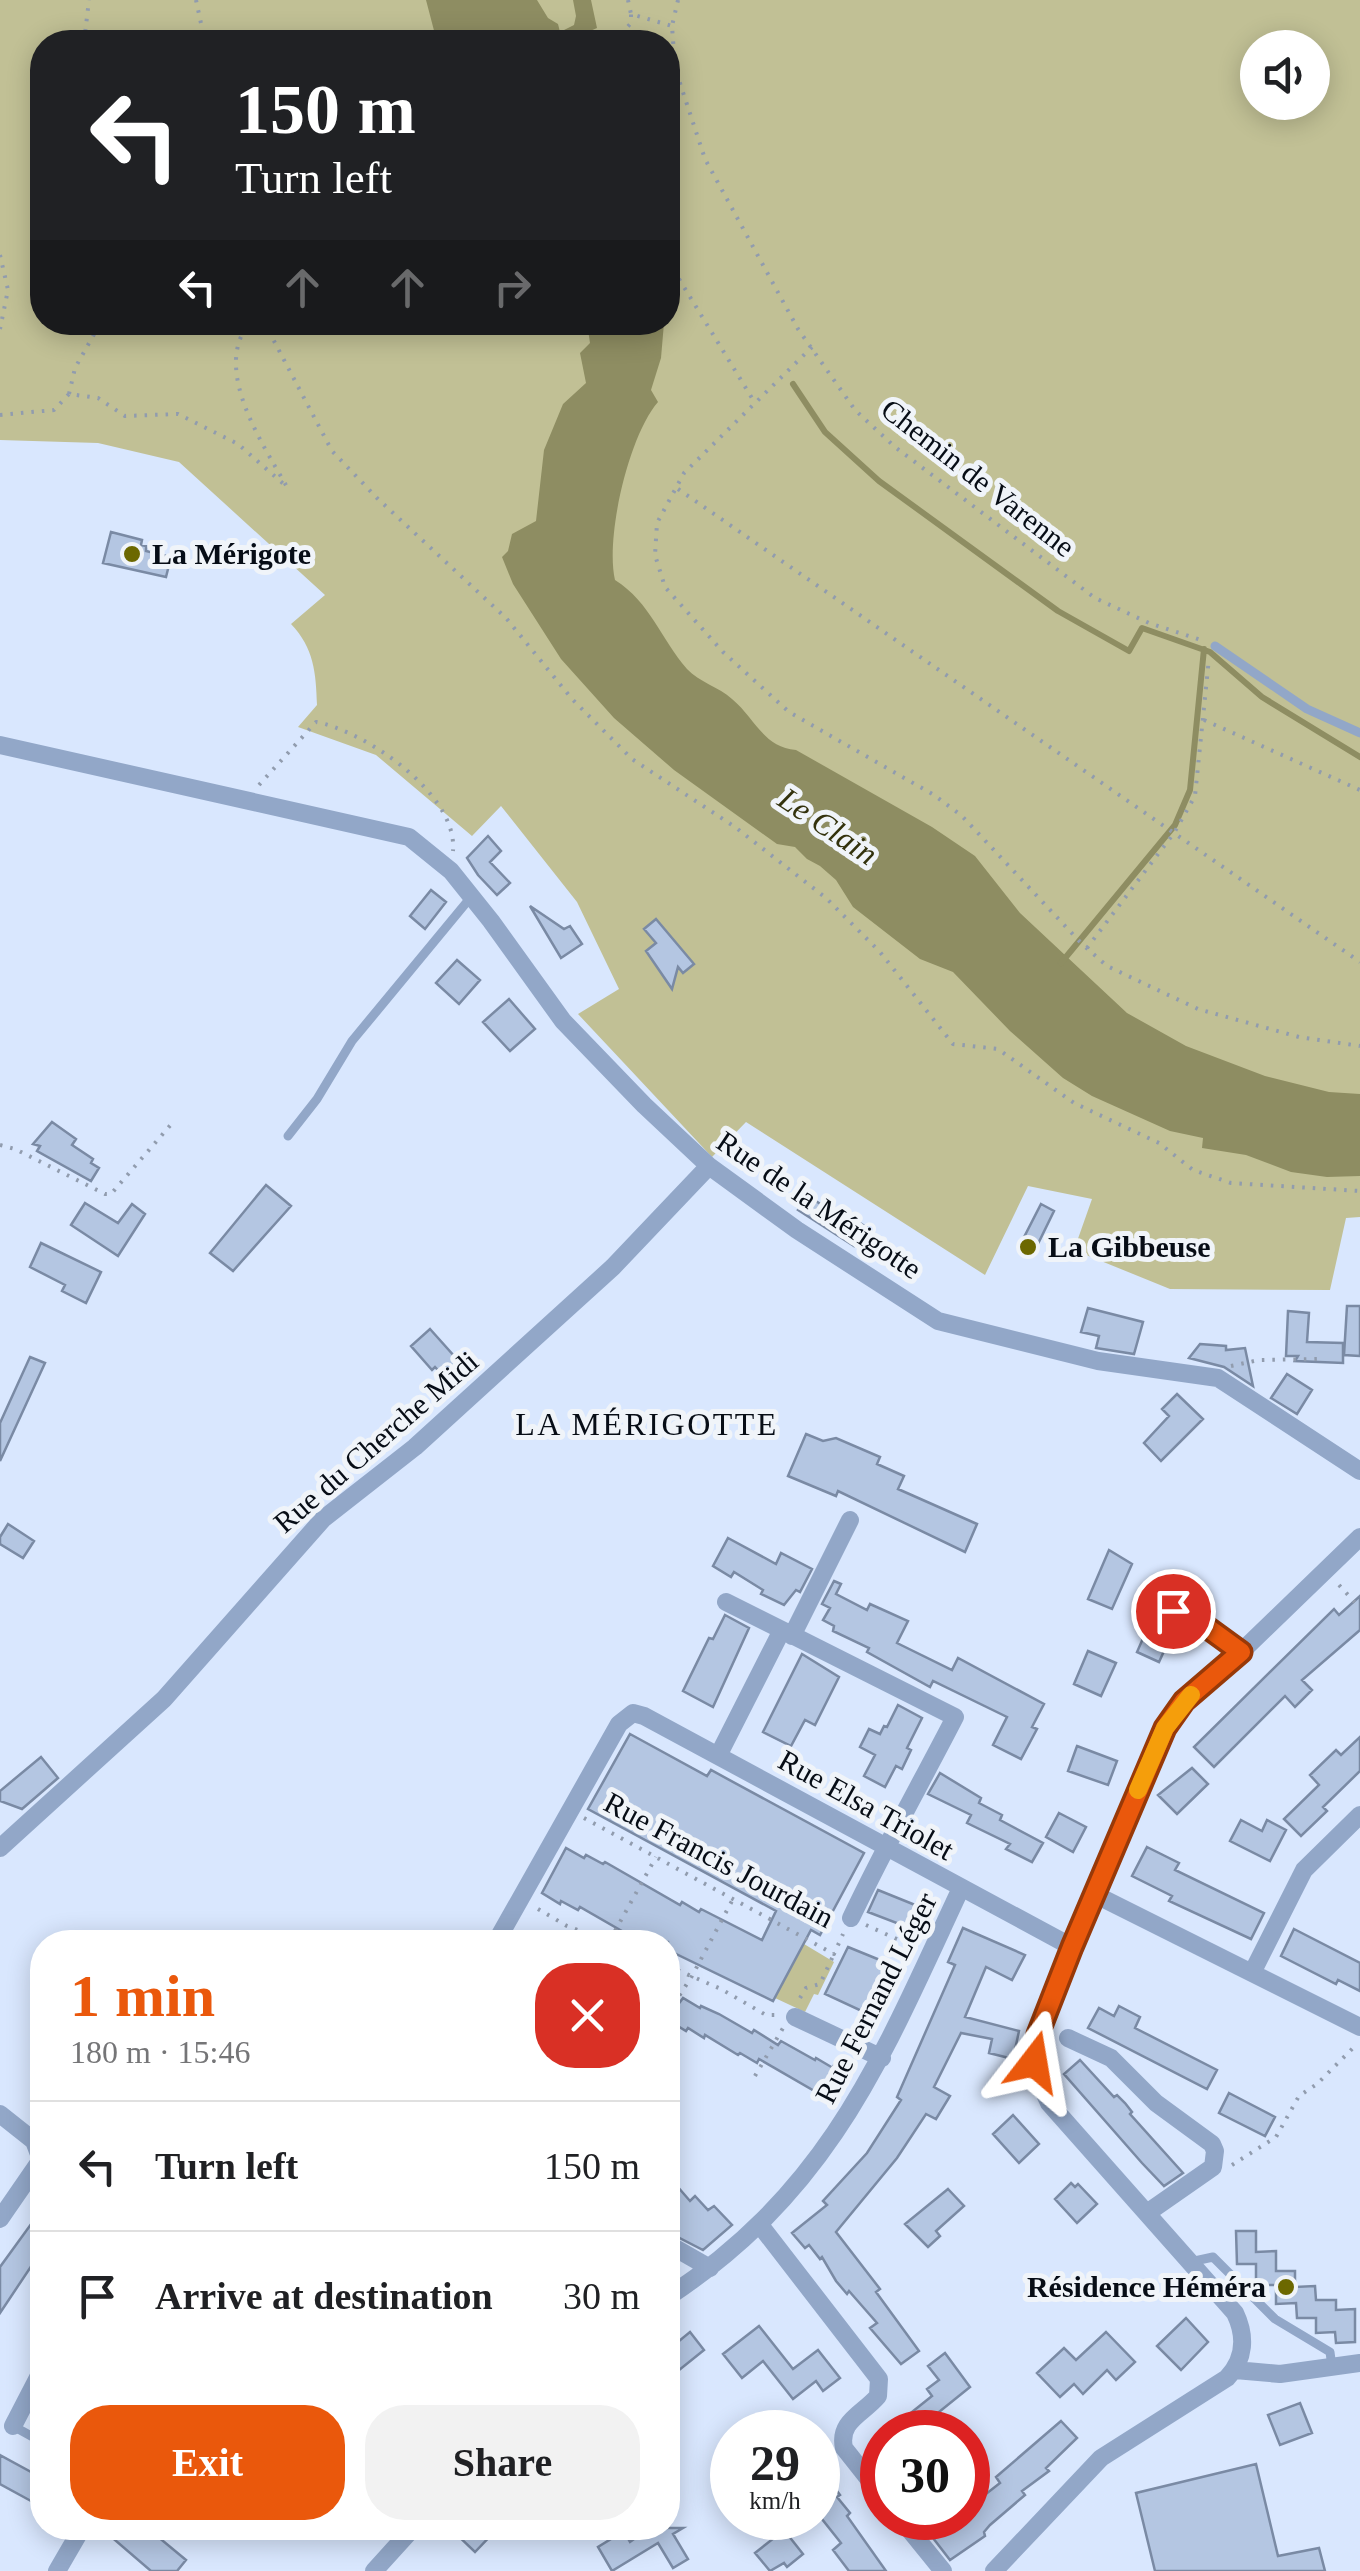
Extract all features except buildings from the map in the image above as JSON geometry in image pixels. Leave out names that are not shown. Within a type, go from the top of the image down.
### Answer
[{"type":"street","name":"Rue de la Mérigotte","points":[[0,745],[409,837],[451,871],[563,1022],[708,1166],[797,1230],[938,1322],[1098,1361],[1218,1378],[1360,1471]]},
{"type":"street","name":"Rue du Cherche Midi","points":[[0,1848],[164,1699],[324,1518],[414,1446],[613,1267],[708,1166]]},
{"type":"street","points":[[718,1756],[850,1520]]},
{"type":"street","points":[[994,2571],[1100,2458],[1235,2370],[1242,2347],[1240,2323],[1228,2304],[1049,2102],[1035,2072],[1038,2034],[1094,1894],[1174,1714],[1360,1537]]},
{"type":"street","points":[[726,1602],[954,1717],[851,1918]]},
{"type":"street","name":"Rue Elsa Triolet","points":[[571,1811],[619,1724],[633,1713],[1072,1947]]},
{"type":"street","points":[[503,1930],[571,1811]]},
{"type":"street","points":[[1252,1973],[1304,1870],[1360,1815]]},
{"type":"street","name":"Rue Fernand Léger","points":[[680,2289],[760,2225],[822,2156],[882,2058],[922,1951],[961,1888]]},
{"type":"street","points":[[1094,1894],[1360,2027]]},
{"type":"street","points":[[792,2016],[882,2058]]},
{"type":"street","points":[[1068,2038],[1110,2058],[1156,2103],[1206,2138],[1215,2151],[1213,2167],[1163,2198],[1147,2213]]},
{"type":"street","points":[[0,2114],[30,2138]]},
{"type":"street","points":[[0,2218],[30,2177]]},
{"type":"street","points":[[760,2225],[879,2378],[878,2396],[862,2410]]},
{"type":"street","points":[[680,2251],[710,2268]]},
{"type":"street","points":[[1235,2370],[1280,2374],[1360,2363]]},
{"type":"street","points":[[13,2426],[30,2393]]},
{"type":"street","points":[[860,2412],[849,2422],[842,2439],[844,2448],[860,2468]]},
{"type":"street","points":[[57,2571],[75,2540]]},
{"type":"street","points":[[374,2571],[402,2540]]},
{"type":"street","points":[[918,2540],[944,2571]]},
{"type":"lane","points":[[1212,650],[1307,708],[1360,733]]},
{"type":"lane","points":[[288,1136],[317,1099],[352,1041],[471,897]]},
{"type":"lane","points":[[1173,1611],[1208,1628],[1241,1652]]},
{"type":"lane","points":[[1190,2262],[1213,2257],[1275,2318],[1330,2352],[1332,2367]]},
{"type":"lane","points":[[13,2426],[30,2435]]},
{"type":"path","points":[[85,30],[89,0]]},
{"type":"path","points":[[196,0],[202,30]]},
{"type":"path","points":[[625,30],[631,23],[628,0]]},
{"type":"path","name":"Chemin de Varenne","points":[[672,30],[678,0]]},
{"type":"path","points":[[631,14],[672,26]]},
{"type":"path","name":"Chemin de Varenne","points":[[680,83],[705,160],[798,329],[855,410],[895,447],[1094,598],[1212,650]]},
{"type":"path","points":[[0,254],[8,290],[0,329]]},
{"type":"path","points":[[680,280],[755,403]]},
{"type":"path","points":[[0,415],[54,410],[69,394],[75,368],[94,335]]},
{"type":"path","points":[[69,394],[98,398],[126,416],[178,414],[238,444],[287,487],[251,422],[238,382],[234,358],[239,335]]},
{"type":"path","points":[[271,335],[332,450],[376,498],[506,618],[572,699],[632,759],[735,827],[826,898],[880,952],[953,1044],[998,1050],[1074,1103],[1159,1143],[1193,1170],[1230,1183],[1360,1191]]},
{"type":"path","points":[[812,347],[684,473],[657,523],[655,555],[665,587],[723,652],[789,712],[934,795],[962,816],[1107,966],[1198,1009],[1298,1037],[1360,1046]]},
{"type":"path","points":[[676,488],[1360,962]]},
{"type":"path","points":[[1087,948],[1194,796],[1212,650]]},
{"type":"path","points":[[1204,720],[1360,790]]},
{"type":"path","points":[[244,800],[306,730],[316,722],[336,726],[376,746],[408,772],[444,813],[454,844],[451,871]]},
{"type":"path","points":[[0,1145],[111,1194],[174,1121]]},
{"type":"path","points":[[1218,1378],[1229,1366],[1259,1360],[1320,1359]]},
{"type":"path","points":[[1326,1570],[1360,1608]]},
{"type":"path","name":"Rue Francis Jourdain","points":[[571,1811],[834,1954],[851,1918],[922,1951]]},
{"type":"path","points":[[616,1930],[656,1857]]},
{"type":"path","points":[[680,1994],[733,1898]]},
{"type":"path","points":[[522,1900],[578,1930]]},
{"type":"path","points":[[755,2076],[806,1988],[820,1984],[834,1954]]},
{"type":"path","points":[[680,1971],[766,2016],[792,2016]]},
{"type":"path","points":[[1213,2167],[1228,2167],[1276,2137],[1299,2096],[1360,2041]]},
{"type":"green space","points":[[0,0],[1360,0],[1360,1217],[1346,1218],[1330,1290],[1170,1289],[1074,1250],[1092,1199],[1028,1186],[985,1275],[746,1122],[712,1157],[578,1014],[619,989],[577,902],[501,806],[472,836],[376,755],[298,727],[317,705],[317,693],[309,652],[291,624],[325,595],[179,462],[98,443],[0,440]]},
{"type":"green space","points":[[804,1944],[834,1962],[805,2012],[775,1998]]},
{"type":"water","points":[[426,0],[537,0],[560,30],[434,30]]},
{"type":"water","points":[[573,0],[591,0],[597,28],[564,30],[574,25]]},
{"type":"water","name":"Le Clain","points":[[589,335],[663,335],[651,390],[658,402],[647,417],[629,461],[617,513],[613,561],[615,580],[646,610],[687,669],[732,699],[775,743],[796,750],[932,827],[975,856],[1020,913],[1127,1013],[1186,1046],[1265,1076],[1329,1092],[1360,1094],[1360,1176],[1291,1172],[1246,1155],[1202,1148],[1203,1138],[1170,1131],[1092,1096],[1063,1078],[1010,1031],[953,972],[920,959],[853,907],[836,880],[820,866],[795,847],[777,844],[674,770],[614,718],[561,659],[513,584],[502,557],[508,551],[512,534],[536,521],[544,450],[563,404],[586,383],[580,353],[590,343]]},
{"type":"waterway","points":[[793,384],[825,432],[879,481],[1058,611],[1129,651],[1142,628],[1210,652],[1262,697],[1360,757]]},
{"type":"waterway","points":[[1061,963],[1175,825],[1190,790],[1204,649]]},
{"type":"slow traffic","points":[[1138,1790],[1165,1728],[1191,1695]]},
{"type":"place","name":"La Mérigote","points":[[132,554]]},
{"type":"place","name":"La Gibbeuse","points":[[1028,1247]]},
{"type":"place","name":"Résidence Héméra","points":[[1286,2287]]},
{"type":"district","name":"LA MÉRIGOTTE","points":[[647,1424]]},
{"type":"route","points":[[1034,2062],[1038,2034],[1072,1947],[1165,1728],[1184,1701],[1241,1652],[1208,1628],[1173,1611]]}]
